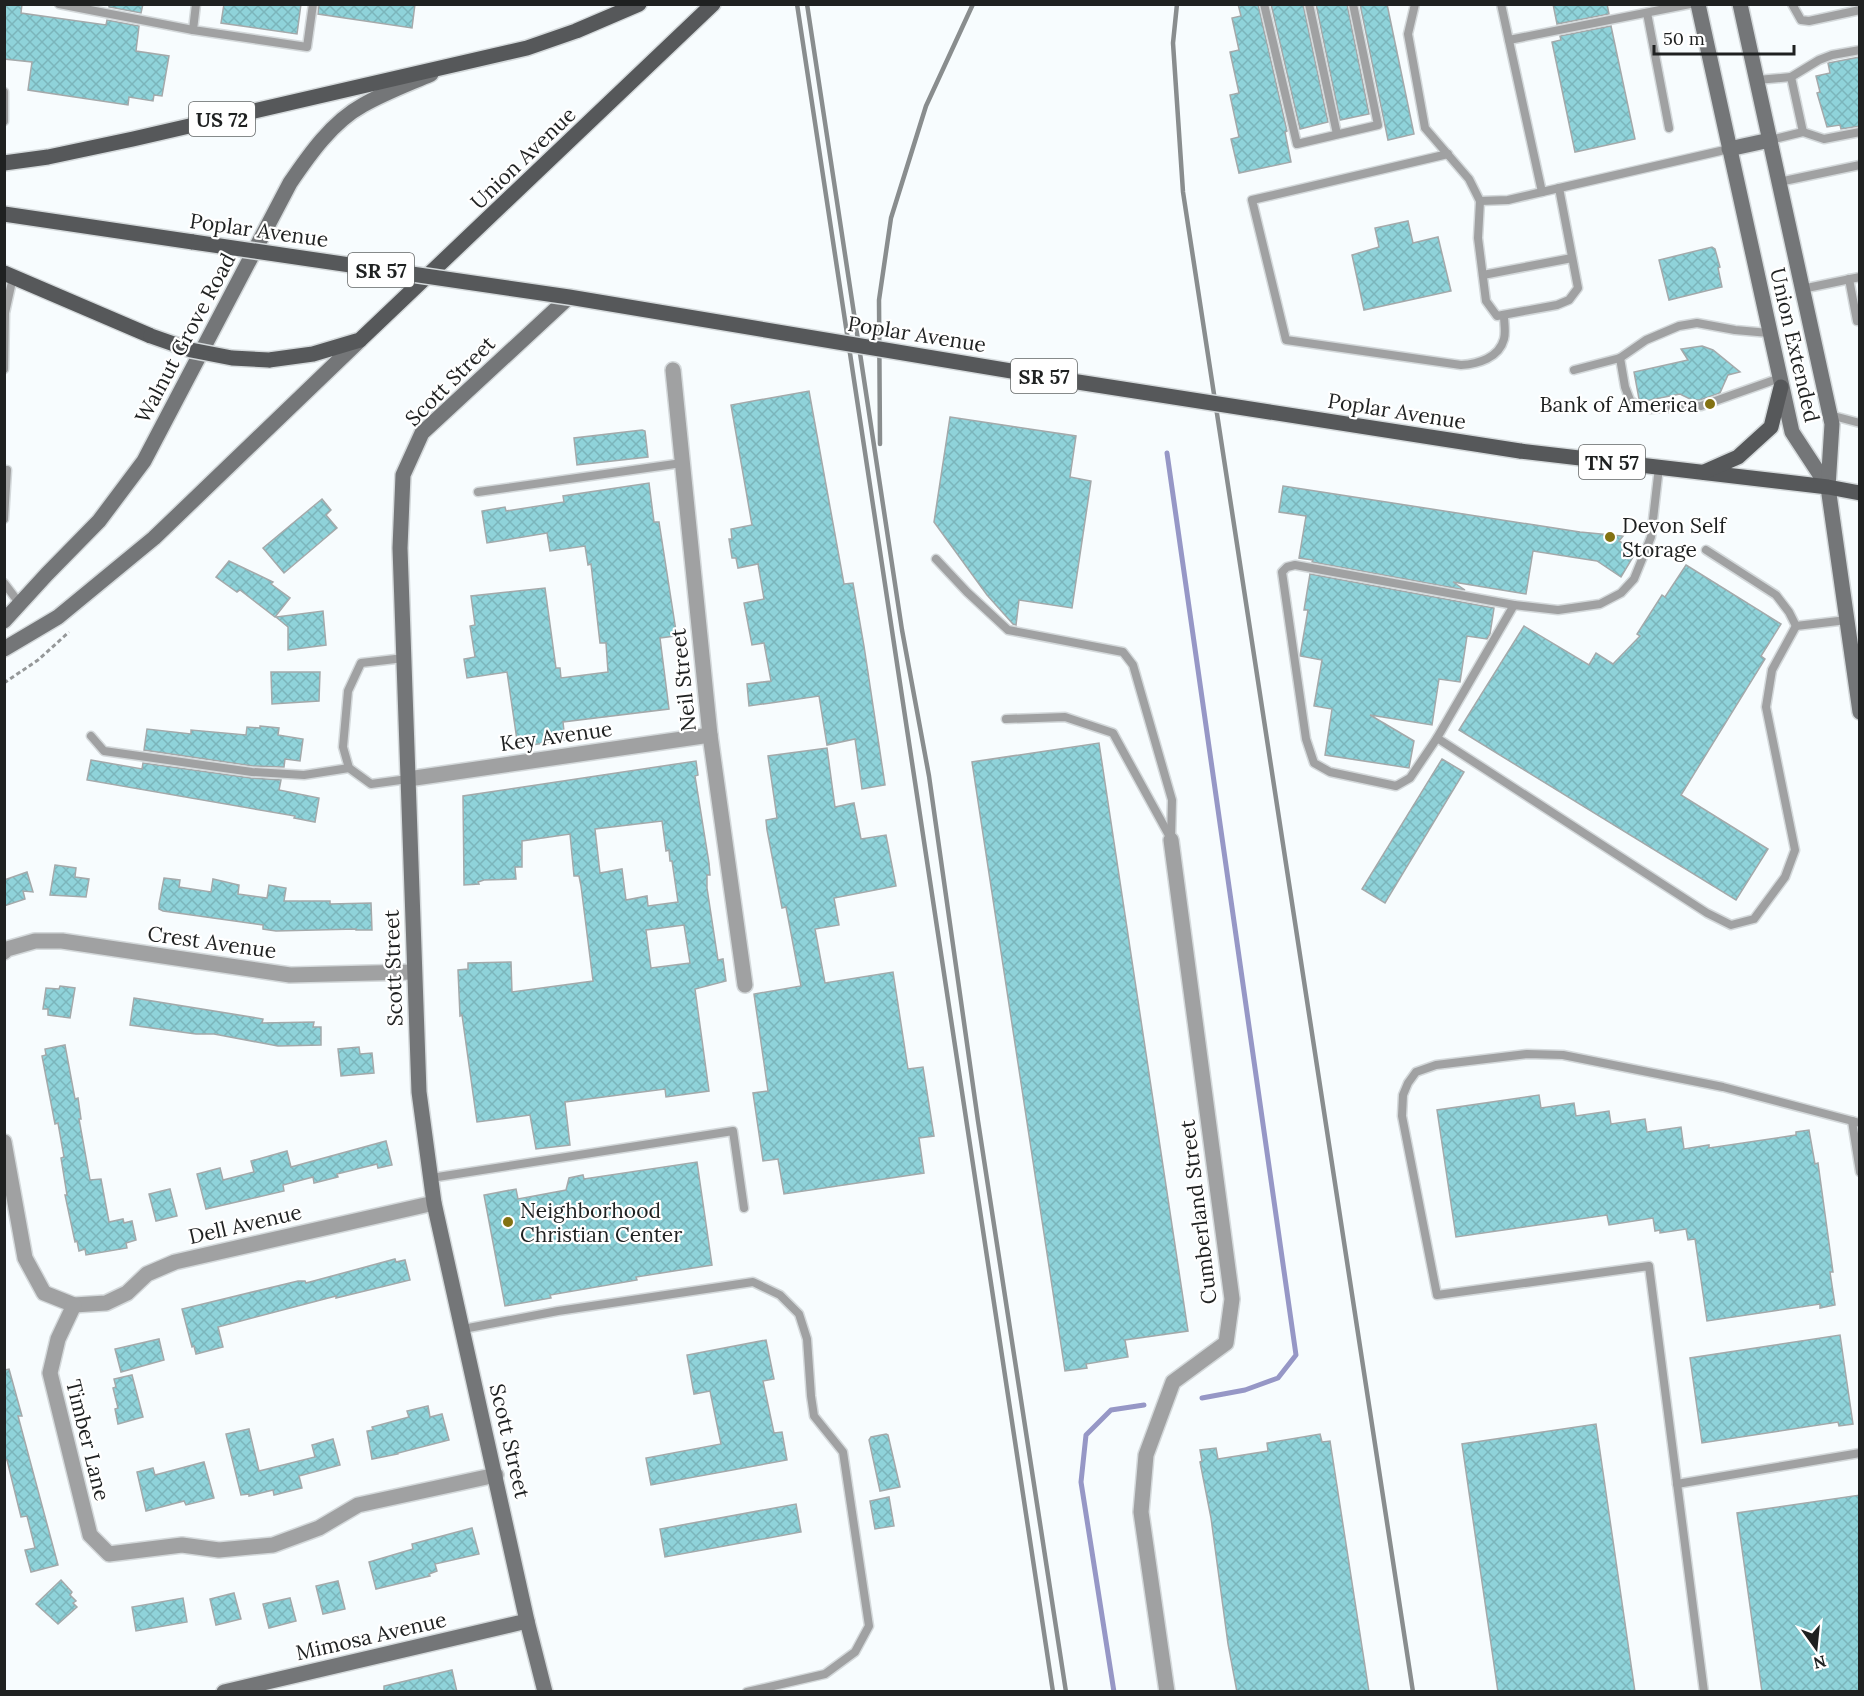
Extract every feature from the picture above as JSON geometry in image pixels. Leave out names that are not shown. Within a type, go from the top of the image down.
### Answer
[{"type":"main road","name":"US 72","points":[[4,163],[48,157],[122,142],[527,48],[576,31],[639,4]]},
{"type":"main road","name":"Union Avenue","points":[[360,340],[713,4]]},
{"type":"main road","name":"Union Extended","points":[[1698,4],[1792,432],[1828,487]]},
{"type":"main road","name":"Union Extended","points":[[1740,4],[1832,424],[1828,487]]},
{"type":"main road","name":"Walnut Grove Road","points":[[4,621],[99,521],[144,461],[290,183],[308,155],[336,126],[361,106],[439,70]]},
{"type":"main road","points":[[1729,149],[1770,140]]},
{"type":"main road","name":"Poplar Avenue","points":[[4,214],[569,297],[1065,380],[1520,451],[1860,492]]},
{"type":"main road","points":[[8,275],[151,336],[191,350],[232,358],[269,360],[313,354],[360,340]]},
{"type":"main road","name":"Scott Street","points":[[545,1692],[527,1621],[434,1203],[419,1092],[413,972],[400,548],[403,475],[422,433],[569,297]]},
{"type":"main road","points":[[4,649],[58,617],[154,538],[360,340]]},
{"type":"main road","points":[[1704,472],[1738,457],[1771,427],[1780,382]]},
{"type":"main road","points":[[1828,487],[1860,712]]},
{"type":"main road","name":"Mimosa Avenue","points":[[224,1692],[527,1621]]},
{"type":"street","name":"Neil Street","points":[[673,370],[710,735],[745,985]]},
{"type":"street","name":"Key Avenue","points":[[408,779],[710,735]]},
{"type":"street","name":"Cumberland Street","points":[[1167,1692],[1141,1512],[1146,1455],[1173,1382],[1226,1343],[1232,1299],[1171,840]]},
{"type":"street","name":"Crest Avenue","points":[[6,951],[35,941],[62,941],[290,975],[413,972]]},
{"type":"street","points":[[4,1142],[25,1258],[44,1293],[74,1305]]},
{"type":"street","name":"Dell Avenue","points":[[74,1305],[106,1304],[127,1293],[147,1274],[175,1262],[434,1203]]},
{"type":"street","name":"Timber Lane","points":[[74,1305],[58,1340],[50,1373],[90,1535],[109,1554],[182,1545],[219,1550],[273,1545],[319,1528],[358,1505],[496,1475]]},
{"type":"lane","points":[[59,4],[193,30],[307,47],[313,4]]},
{"type":"lane","points":[[193,30],[196,4]]},
{"type":"lane","points":[[1264,4],[1298,144],[1378,125],[1353,4]]},
{"type":"lane","points":[[1309,4],[1338,135]]},
{"type":"lane","points":[[1414,4],[1408,34],[1425,128],[1469,179],[1480,201],[1478,238],[1486,301],[1497,316],[1557,305],[1569,300],[1578,288],[1559,188]]},
{"type":"lane","points":[[1501,4],[1542,192]]},
{"type":"lane","points":[[1509,40],[1690,4]]},
{"type":"lane","points":[[1792,4],[1801,20],[1809,21],[1860,10]]},
{"type":"lane","points":[[1647,13],[1669,129]]},
{"type":"lane","points":[[1757,80],[1791,77],[1825,57],[1860,50]]},
{"type":"lane","points":[[1791,77],[1803,132]]},
{"type":"lane","points":[[4,92],[4,121]]},
{"type":"lane","points":[[1770,140],[1803,132],[1824,139],[1860,132]]},
{"type":"lane","points":[[1480,201],[1508,200],[1729,149]]},
{"type":"lane","points":[[1448,154],[1252,200],[1286,340],[1461,365],[1475,364],[1500,349],[1505,338],[1504,315]]},
{"type":"lane","points":[[1779,182],[1860,165]]},
{"type":"lane","points":[[1483,275],[1572,258]]},
{"type":"lane","points":[[4,369],[8,275]]},
{"type":"lane","points":[[1802,289],[1860,277]]},
{"type":"lane","points":[[1849,279],[1857,321],[1860,320]]},
{"type":"lane","points":[[1574,370],[1620,358],[1646,340],[1679,326],[1697,324],[1769,333]]},
{"type":"lane","points":[[1620,358],[1625,387],[1630,400],[1650,409],[1701,406],[1780,382]]},
{"type":"lane","points":[[1830,415],[1860,423]]},
{"type":"lane","points":[[478,492],[682,463]]},
{"type":"lane","points":[[1514,605],[1437,738],[1410,778],[1396,786],[1330,772],[1314,763],[1306,739],[1282,572],[1287,567],[1295,565],[1514,605],[1558,610],[1600,604],[1621,593],[1634,579],[1651,537],[1659,467]]},
{"type":"lane","points":[[4,470],[7,470],[4,519]]},
{"type":"lane","points":[[1706,550],[1776,595],[1796,626]]},
{"type":"lane","points":[[936,559],[1008,630],[1123,652],[1132,665],[1172,800],[1171,840]]},
{"type":"lane","points":[[4,583],[20,604]]},
{"type":"lane","points":[[1796,626],[1847,620]]},
{"type":"lane","points":[[1437,738],[1707,913],[1731,925],[1754,919],[1785,877],[1795,850],[1766,707],[1772,670],[1796,626]]},
{"type":"lane","points":[[404,658],[361,663],[348,691],[343,747],[349,768],[371,784],[408,779]]},
{"type":"lane","points":[[1006,719],[1065,717],[1113,733],[1171,840]]},
{"type":"lane","points":[[91,736],[104,751],[252,772],[304,775],[349,768]]},
{"type":"lane","points":[[1704,1692],[1649,1266],[1437,1295],[1402,1116],[1403,1095],[1416,1072],[1436,1065],[1527,1054],[1563,1055],[1723,1087],[1856,1122],[1860,1172]]},
{"type":"lane","points":[[430,1178],[733,1131],[744,1208]]},
{"type":"lane","points":[[463,1329],[558,1311],[753,1282],[780,1295],[799,1314],[807,1339],[810,1396],[814,1416],[843,1452],[869,1626],[855,1653],[825,1674],[747,1692]]},
{"type":"lane","points":[[1677,1484],[1860,1454]]},
{"type":"building","points":[[4,4],[22,4],[21,13],[106,25],[107,20],[139,26],[136,51],[169,56],[162,96],[154,95],[153,101],[129,97],[128,105],[28,90],[32,62],[4,59]]},
{"type":"building","points":[[109,4],[143,4],[141,13],[109,7]]},
{"type":"building","points":[[224,4],[301,4],[297,34],[221,23]]},
{"type":"building","points":[[319,4],[415,4],[412,28],[318,14]]},
{"type":"building","points":[[1238,4],[1258,4],[1287,131],[1285,132],[1291,162],[1239,173],[1231,139],[1239,137],[1230,95],[1239,93],[1230,52],[1239,50],[1232,18],[1241,16]]},
{"type":"building","points":[[1271,4],[1303,4],[1328,122],[1300,129]]},
{"type":"building","points":[[1316,4],[1347,4],[1369,114],[1340,120]]},
{"type":"building","points":[[1360,4],[1387,4],[1414,134],[1388,140]]},
{"type":"building","points":[[1553,4],[1607,4],[1609,14],[1557,24]]},
{"type":"building","points":[[1611,26],[1635,139],[1575,152],[1552,42],[1561,40],[1560,36]]},
{"type":"building","points":[[1860,57],[1860,126],[1841,129],[1840,125],[1827,127],[1817,93],[1820,92],[1816,76],[1830,73],[1828,63]]},
{"type":"building","points":[[1408,221],[1413,243],[1438,237],[1451,291],[1364,310],[1352,255],[1379,247],[1375,228]]},
{"type":"building","points":[[1712,247],[1715,249],[1720,267],[1718,268],[1722,287],[1669,300],[1659,260]]},
{"type":"building","points":[[1702,346],[1713,350],[1740,372],[1728,375],[1720,393],[1700,400],[1692,400],[1680,394],[1645,401],[1639,399],[1634,372],[1688,360],[1681,349]]},
{"type":"building","points":[[809,391],[844,584],[853,583],[885,785],[862,789],[855,739],[827,745],[819,696],[749,706],[747,684],[771,681],[764,643],[752,645],[744,603],[764,599],[758,564],[738,568],[736,558],[732,558],[729,539],[732,539],[731,529],[752,525],[731,405]]},
{"type":"building","points":[[950,417],[1076,436],[1070,477],[1091,481],[1072,608],[1019,600],[1016,625],[1013,624],[987,595],[934,522]]},
{"type":"building","points":[[645,431],[648,457],[577,465],[574,438]]},
{"type":"building","points":[[649,483],[654,522],[659,522],[676,631],[675,636],[660,638],[669,709],[563,722],[565,740],[518,747],[507,672],[467,678],[464,659],[475,657],[470,626],[475,625],[471,596],[545,588],[556,668],[560,668],[561,678],[608,672],[606,643],[600,643],[591,564],[588,565],[585,546],[550,551],[547,533],[487,543],[482,511],[505,507],[506,511],[564,502],[563,496]]},
{"type":"building","points":[[1283,486],[1580,532],[1623,536],[1619,541],[1636,552],[1621,577],[1597,561],[1533,551],[1526,594],[1453,582],[1465,590],[1312,562],[1313,560],[1299,558],[1306,516],[1279,512]]},
{"type":"building","points":[[322,499],[331,510],[326,515],[337,528],[284,573],[263,548]]},
{"type":"building","points":[[229,561],[273,582],[271,584],[290,598],[275,617],[240,590],[237,592],[216,577]]},
{"type":"building","points":[[1686,565],[1781,624],[1761,656],[1765,659],[1681,795],[1768,849],[1736,900],[1459,730],[1524,626],[1589,665],[1596,653],[1613,664],[1640,636],[1637,634],[1662,595],[1665,597]]},
{"type":"building","points":[[1310,574],[1494,608],[1490,634],[1487,639],[1467,636],[1460,682],[1439,679],[1432,725],[1370,715],[1414,741],[1409,768],[1325,755],[1332,709],[1314,706],[1322,660],[1300,656],[1308,610],[1304,610]]},
{"type":"building","points":[[323,611],[326,645],[288,650],[288,627],[276,617]]},
{"type":"building","points":[[271,672],[320,672],[319,701],[272,704]]},
{"type":"building","points":[[260,726],[279,728],[278,735],[303,739],[300,761],[285,759],[284,767],[253,766],[144,750],[147,729],[191,734],[191,730],[246,735],[247,727],[260,728]]},
{"type":"building","points":[[1099,743],[1188,1331],[1125,1340],[1128,1357],[1086,1364],[1087,1368],[1065,1371],[972,762]]},
{"type":"building","points":[[827,748],[835,807],[854,803],[861,839],[886,835],[896,886],[834,898],[839,925],[815,929],[825,983],[893,972],[908,1069],[923,1067],[934,1136],[919,1138],[924,1173],[784,1194],[778,1159],[763,1161],[753,1093],[768,1091],[754,994],[801,986],[786,907],[782,908],[767,830],[766,820],[777,818],[768,756]]},
{"type":"building","points":[[1442,759],[1464,772],[1385,903],[1362,889]]},
{"type":"building","points":[[91,760],[142,769],[143,763],[281,780],[279,790],[319,798],[315,822],[294,818],[295,816],[87,780]]},
{"type":"building","points":[[696,761],[698,775],[695,776],[709,863],[710,875],[707,875],[707,888],[718,960],[723,959],[726,981],[695,989],[709,1091],[666,1097],[665,1089],[565,1102],[570,1145],[536,1149],[530,1115],[477,1122],[462,1015],[460,1016],[458,970],[468,969],[468,963],[511,962],[512,992],[593,981],[581,886],[579,876],[574,876],[570,834],[522,841],[522,867],[515,867],[516,879],[484,880],[478,882],[479,884],[464,885],[463,796]],"holes":[[[662,821],[666,851],[669,850],[670,861],[672,861],[678,902],[648,906],[647,896],[626,900],[622,869],[600,873],[595,829]],[[684,925],[690,963],[651,968],[646,930]]]},
{"type":"building","points":[[55,865],[76,868],[75,877],[89,879],[86,897],[50,895]]},
{"type":"building","points":[[27,872],[33,892],[23,891],[25,899],[4,906],[4,880]]},
{"type":"building","points":[[164,878],[180,880],[179,887],[211,892],[213,879],[239,885],[238,894],[267,898],[269,885],[286,888],[284,901],[330,901],[330,904],[371,903],[372,930],[276,931],[263,929],[263,925],[163,911],[159,909],[159,904]]},
{"type":"building","points":[[60,986],[75,988],[70,1018],[48,1015],[48,1009],[43,1009],[46,988],[59,989]]},
{"type":"building","points":[[134,998],[263,1019],[262,1023],[314,1022],[313,1027],[321,1027],[321,1045],[278,1046],[214,1034],[196,1034],[130,1025]]},
{"type":"building","points":[[65,1045],[75,1099],[78,1098],[81,1119],[79,1119],[90,1180],[101,1179],[109,1222],[123,1219],[124,1223],[132,1221],[136,1240],[126,1243],[127,1248],[86,1255],[85,1249],[79,1251],[77,1241],[75,1242],[65,1195],[67,1195],[61,1158],[64,1157],[58,1123],[55,1124],[42,1056],[46,1055],[45,1049]]},
{"type":"building","points":[[359,1047],[360,1054],[372,1053],[374,1073],[341,1076],[338,1049]]},
{"type":"building","points":[[1539,1095],[1541,1108],[1574,1103],[1576,1116],[1609,1111],[1611,1124],[1645,1119],[1647,1132],[1681,1127],[1684,1149],[1709,1145],[1709,1148],[1796,1135],[1796,1132],[1809,1130],[1815,1164],[1818,1163],[1833,1272],[1830,1272],[1835,1305],[1820,1308],[1820,1304],[1707,1321],[1695,1239],[1688,1240],[1686,1229],[1660,1233],[1660,1230],[1655,1231],[1653,1218],[1609,1225],[1607,1215],[1456,1237],[1437,1110]]},
{"type":"building","points":[[386,1141],[392,1165],[378,1168],[377,1164],[337,1174],[338,1177],[314,1183],[313,1177],[283,1185],[284,1191],[206,1209],[197,1174],[220,1168],[223,1180],[254,1172],[251,1161],[287,1151],[291,1167]]},
{"type":"building","points":[[697,1162],[712,1265],[636,1277],[637,1280],[550,1295],[551,1298],[505,1306],[484,1195],[516,1189],[518,1199],[566,1190],[569,1178],[583,1175],[584,1179]]},
{"type":"building","points":[[170,1189],[177,1216],[156,1221],[149,1194]]},
{"type":"building","points":[[395,1259],[396,1262],[405,1260],[410,1280],[336,1298],[336,1296],[218,1327],[223,1347],[196,1354],[194,1346],[192,1347],[182,1309],[298,1281],[306,1283]]},
{"type":"building","points":[[1840,1335],[1853,1424],[1839,1426],[1838,1422],[1702,1443],[1690,1358]]},
{"type":"building","points":[[159,1339],[164,1360],[121,1372],[115,1349]]},
{"type":"building","points":[[766,1340],[774,1379],[763,1381],[774,1433],[782,1432],[787,1460],[651,1485],[646,1458],[721,1444],[710,1391],[694,1394],[687,1355]]},
{"type":"building","points":[[9,1369],[22,1416],[18,1416],[58,1565],[31,1572],[25,1550],[35,1548],[27,1516],[21,1517],[7,1460],[4,1460],[4,1370]]},
{"type":"building","points":[[132,1375],[143,1417],[118,1424],[114,1379]]},
{"type":"building","points":[[428,1406],[430,1417],[442,1414],[449,1440],[372,1459],[367,1431],[373,1430],[372,1427],[409,1417],[407,1411]]},
{"type":"building","points":[[1596,1424],[1635,1692],[1498,1692],[1462,1444]]},
{"type":"building","points":[[249,1429],[259,1471],[315,1457],[312,1445],[333,1439],[340,1465],[299,1476],[302,1488],[274,1495],[273,1490],[249,1496],[249,1494],[241,1495],[226,1434]]},
{"type":"building","points":[[886,1434],[900,1487],[880,1491],[869,1440],[871,1437]]},
{"type":"building","points":[[1320,1434],[1322,1442],[1330,1441],[1369,1692],[1237,1692],[1228,1644],[1211,1518],[1200,1462],[1202,1461],[1200,1450],[1216,1448],[1218,1459],[1268,1451],[1267,1443]]},
{"type":"building","points":[[204,1462],[214,1498],[186,1505],[184,1501],[146,1511],[137,1472],[153,1468],[155,1475]]},
{"type":"building","points":[[1860,1495],[1860,1692],[1762,1692],[1737,1513]]},
{"type":"building","points":[[889,1497],[894,1526],[875,1529],[870,1501]]},
{"type":"building","points":[[796,1504],[801,1532],[665,1557],[660,1529]]},
{"type":"building","points":[[472,1528],[479,1554],[435,1564],[437,1571],[429,1574],[430,1576],[376,1589],[369,1562],[413,1549],[412,1544]]},
{"type":"building","points":[[61,1580],[72,1592],[70,1595],[76,1601],[73,1603],[77,1607],[58,1624],[36,1604]]},
{"type":"building","points":[[338,1581],[345,1609],[323,1614],[316,1586]]},
{"type":"building","points":[[234,1593],[241,1619],[216,1625],[210,1599]]},
{"type":"building","points":[[183,1598],[187,1622],[136,1631],[132,1607]]},
{"type":"building","points":[[290,1598],[296,1621],[269,1628],[263,1604]]},
{"type":"building","points":[[452,1670],[457,1692],[384,1692],[384,1686]]},
{"type":"waterway","points":[[1167,453],[1296,1355],[1278,1378],[1245,1390],[1202,1398]]},
{"type":"waterway","points":[[1114,1692],[1081,1482],[1086,1435],[1111,1410],[1144,1405]]},
{"type":"railway","points":[[797,4],[1053,1692]]},
{"type":"railway","points":[[807,4],[902,630],[929,776],[978,1121],[1066,1692]]},
{"type":"railway","points":[[880,444],[879,300],[891,218],[926,106],[973,4]]},
{"type":"railway","points":[[1177,4],[1173,43],[1183,192],[1413,1692]]},
{"type":"place","name":"Bank of America","points":[[1710,404]]},
{"type":"place","name":"Devon Self Storage","points":[[1610,537]]},
{"type":"place","name":"Neighborhood Christian Center","points":[[508,1222]]}]
